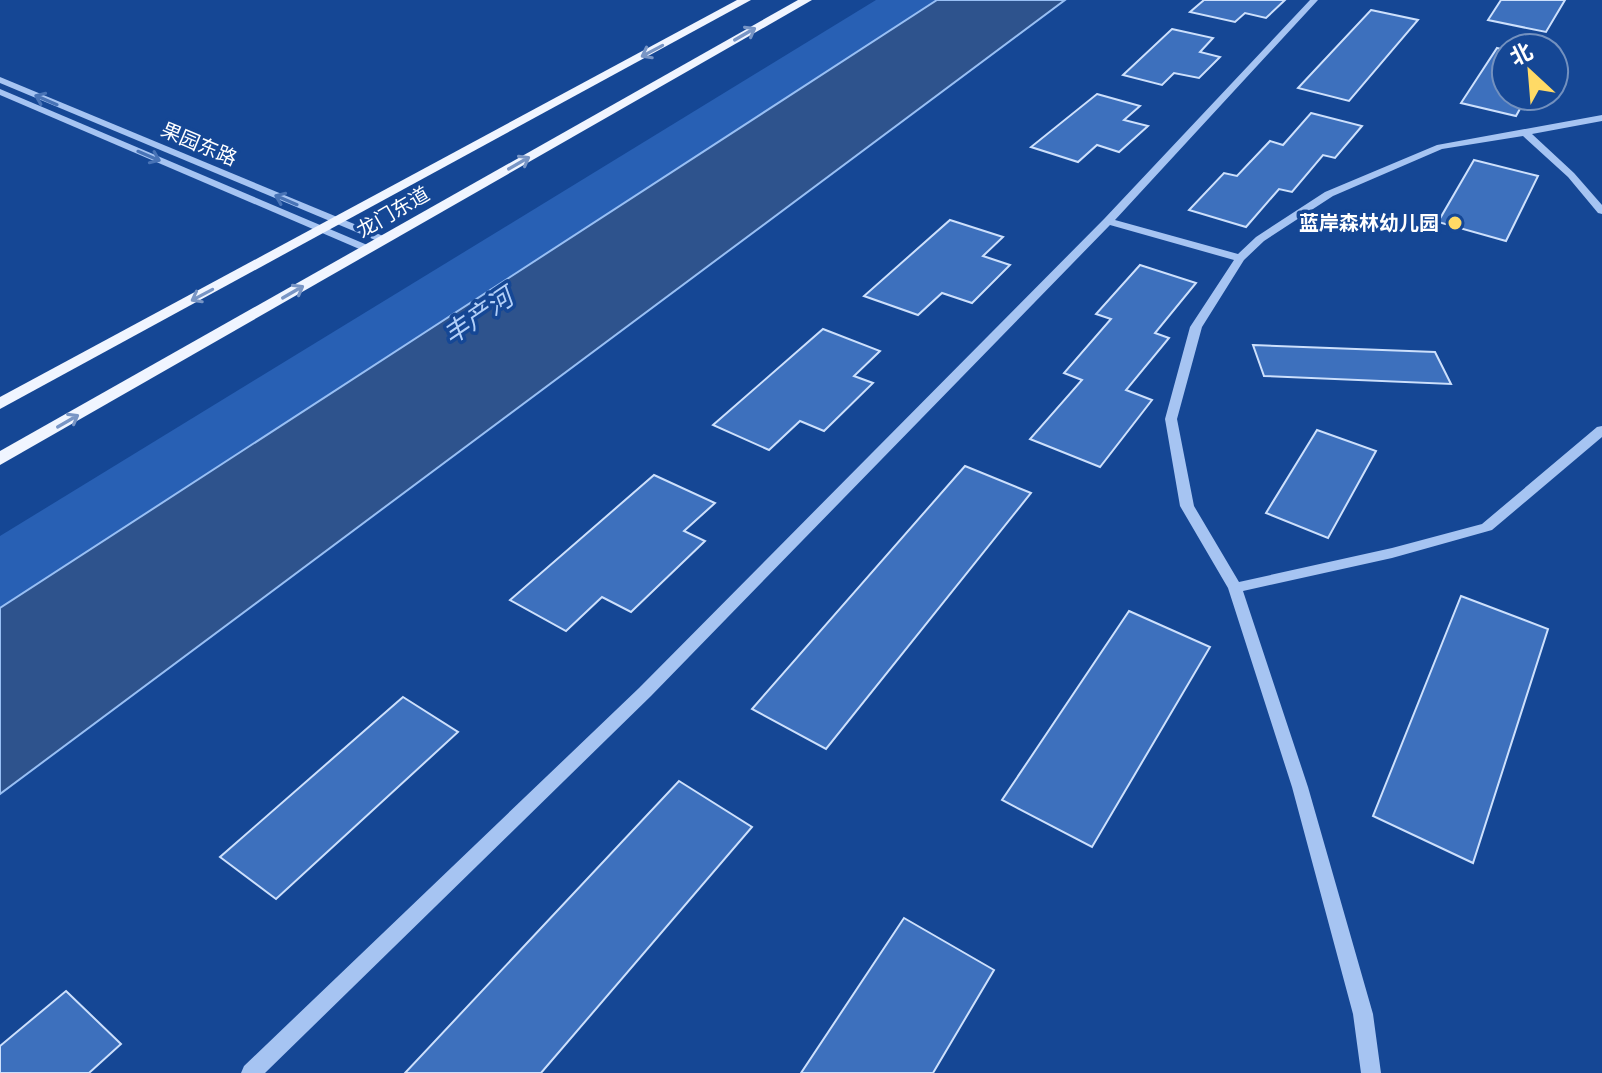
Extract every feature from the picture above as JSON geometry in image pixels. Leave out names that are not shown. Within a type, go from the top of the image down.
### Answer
[{"type":"main road","name":"龙门东道","points":[[0,404],[745,0]]},
{"type":"main road","name":"龙门东道","points":[[0,459],[806,0]]},
{"type":"street","points":[[251,1073],[645,692],[1108,221],[1314,0]]},
{"type":"street","name":"果园东路","points":[[0,80],[384,240]]},
{"type":"street","name":"果园东路","points":[[0,92],[368,249]]},
{"type":"street","points":[[1371,1073],[1363,1014],[1300,787],[1235,588],[1187,506],[1171,419],[1196,327],[1240,258],[1260,239],[1329,194],[1440,147],[1602,118]]},
{"type":"street","points":[[1525,133],[1571,175],[1602,211]]},
{"type":"street","points":[[1108,221],[1240,258]]},
{"type":"street","points":[[1235,588],[1392,553],[1487,527],[1602,430]]},
{"type":"shaded area","points":[[876,0],[937,0],[0,608],[0,536]]},
{"type":"water","name":"丰产河","points":[[937,0],[1065,0],[0,794],[0,608]]},
{"type":"building","points":[[1204,0],[1285,0],[1266,18],[1245,13],[1235,22],[1190,12]]},
{"type":"building","points":[[1501,0],[1565,0],[1546,32],[1488,20]]},
{"type":"building","points":[[1371,10],[1418,20],[1349,101],[1298,88]]},
{"type":"building","points":[[1172,29],[1213,38],[1200,52],[1220,57],[1199,78],[1174,73],[1162,85],[1123,75]]},
{"type":"building","points":[[1490,59],[1490,110],[1461,103]]},
{"type":"building","points":[[1097,94],[1140,106],[1124,120],[1148,126],[1119,152],[1097,145],[1078,162],[1031,147]]},
{"type":"building","points":[[1311,113],[1362,126],[1335,158],[1323,155],[1292,192],[1279,189],[1246,227],[1189,210],[1224,173],[1237,176],[1270,141],[1283,145]]},
{"type":"building","points":[[1474,160],[1538,176],[1506,241],[1438,222]]},
{"type":"building","points":[[950,220],[1003,237],[983,256],[1010,265],[972,303],[942,293],[918,315],[864,296]]},
{"type":"building","points":[[1140,265],[1196,283],[1155,333],[1169,338],[1126,390],[1152,400],[1100,467],[1030,439],[1082,380],[1064,373],[1111,319],[1096,314]]},
{"type":"building","points":[[823,329],[880,351],[854,376],[873,383],[824,431],[800,421],[769,450],[713,425]]},
{"type":"building","points":[[1253,345],[1435,352],[1451,384],[1264,376]]},
{"type":"building","points":[[1317,430],[1376,451],[1328,538],[1266,513]]},
{"type":"building","points":[[965,466],[1031,493],[826,749],[752,709]]},
{"type":"building","points":[[654,475],[715,503],[684,531],[705,541],[631,612],[602,597],[566,631],[510,600]]},
{"type":"building","points":[[1461,596],[1548,629],[1473,863],[1373,816]]},
{"type":"building","points":[[1129,611],[1210,647],[1092,847],[1002,800]]},
{"type":"building","points":[[403,697],[458,732],[276,899],[220,857]]},
{"type":"building","points":[[679,781],[752,827],[541,1073],[405,1073]]},
{"type":"building","points":[[904,918],[994,970],[933,1073],[801,1073]]},
{"type":"building","points":[[66,991],[121,1044],[89,1073],[0,1073],[0,1046]]},
{"type":"place","name":"蓝岸森林幼儿园","points":[[1455,223]]}]
